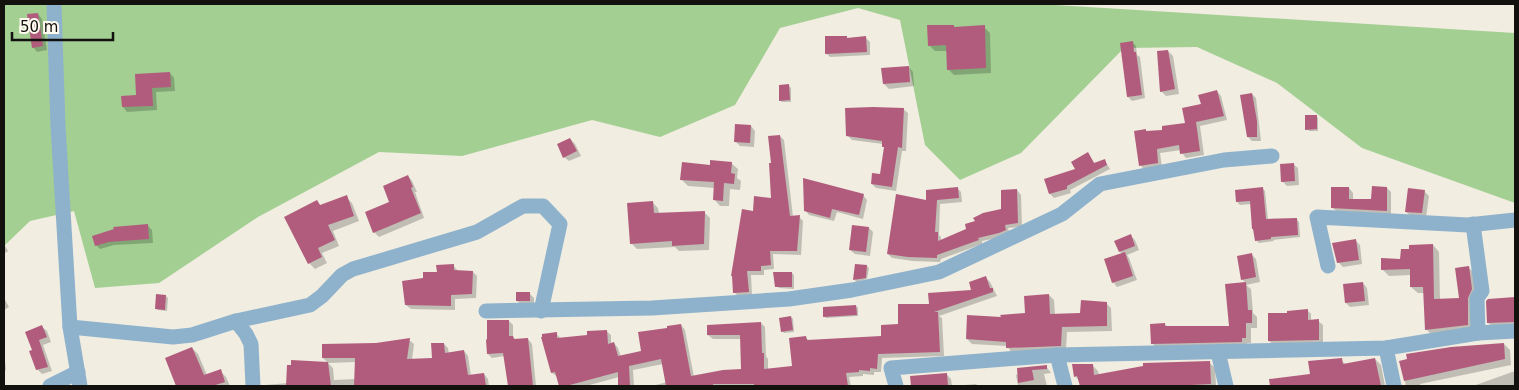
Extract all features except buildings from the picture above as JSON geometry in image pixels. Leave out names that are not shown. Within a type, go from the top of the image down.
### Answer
[{"type":"street","points":[[50,386],[79,379],[70,327],[58,126],[54,4]]},
{"type":"street","points":[[486,311],[652,308],[789,299],[852,290],[939,272],[1062,214],[1100,184],[1224,160],[1272,156]]},
{"type":"street","points":[[70,327],[172,337],[192,335],[236,321],[310,305],[342,276],[353,269],[477,232],[523,206],[543,206],[560,224],[541,311]]},
{"type":"street","points":[[1328,266],[1317,217],[1473,224],[1515,220]]},
{"type":"street","points":[[1473,224],[1482,291],[1477,298],[1478,334]]},
{"type":"street","points":[[236,321],[251,344],[253,386]]},
{"type":"street","points":[[896,386],[891,368],[1058,354],[1386,348],[1478,334],[1515,331]]},
{"type":"street","points":[[1386,348],[1394,386]]},
{"type":"street","points":[[1218,352],[1226,386]]},
{"type":"street","points":[[1058,354],[1065,386]]},
{"type":"green space","points":[[4,4],[1039,4],[1515,33],[1515,203],[1362,148],[1277,83],[1197,47],[1124,48],[1021,153],[960,180],[925,145],[900,20],[858,8],[780,28],[735,105],[660,137],[592,120],[462,156],[379,152],[258,217],[159,283],[95,288],[74,211],[30,221],[4,246]]}]
